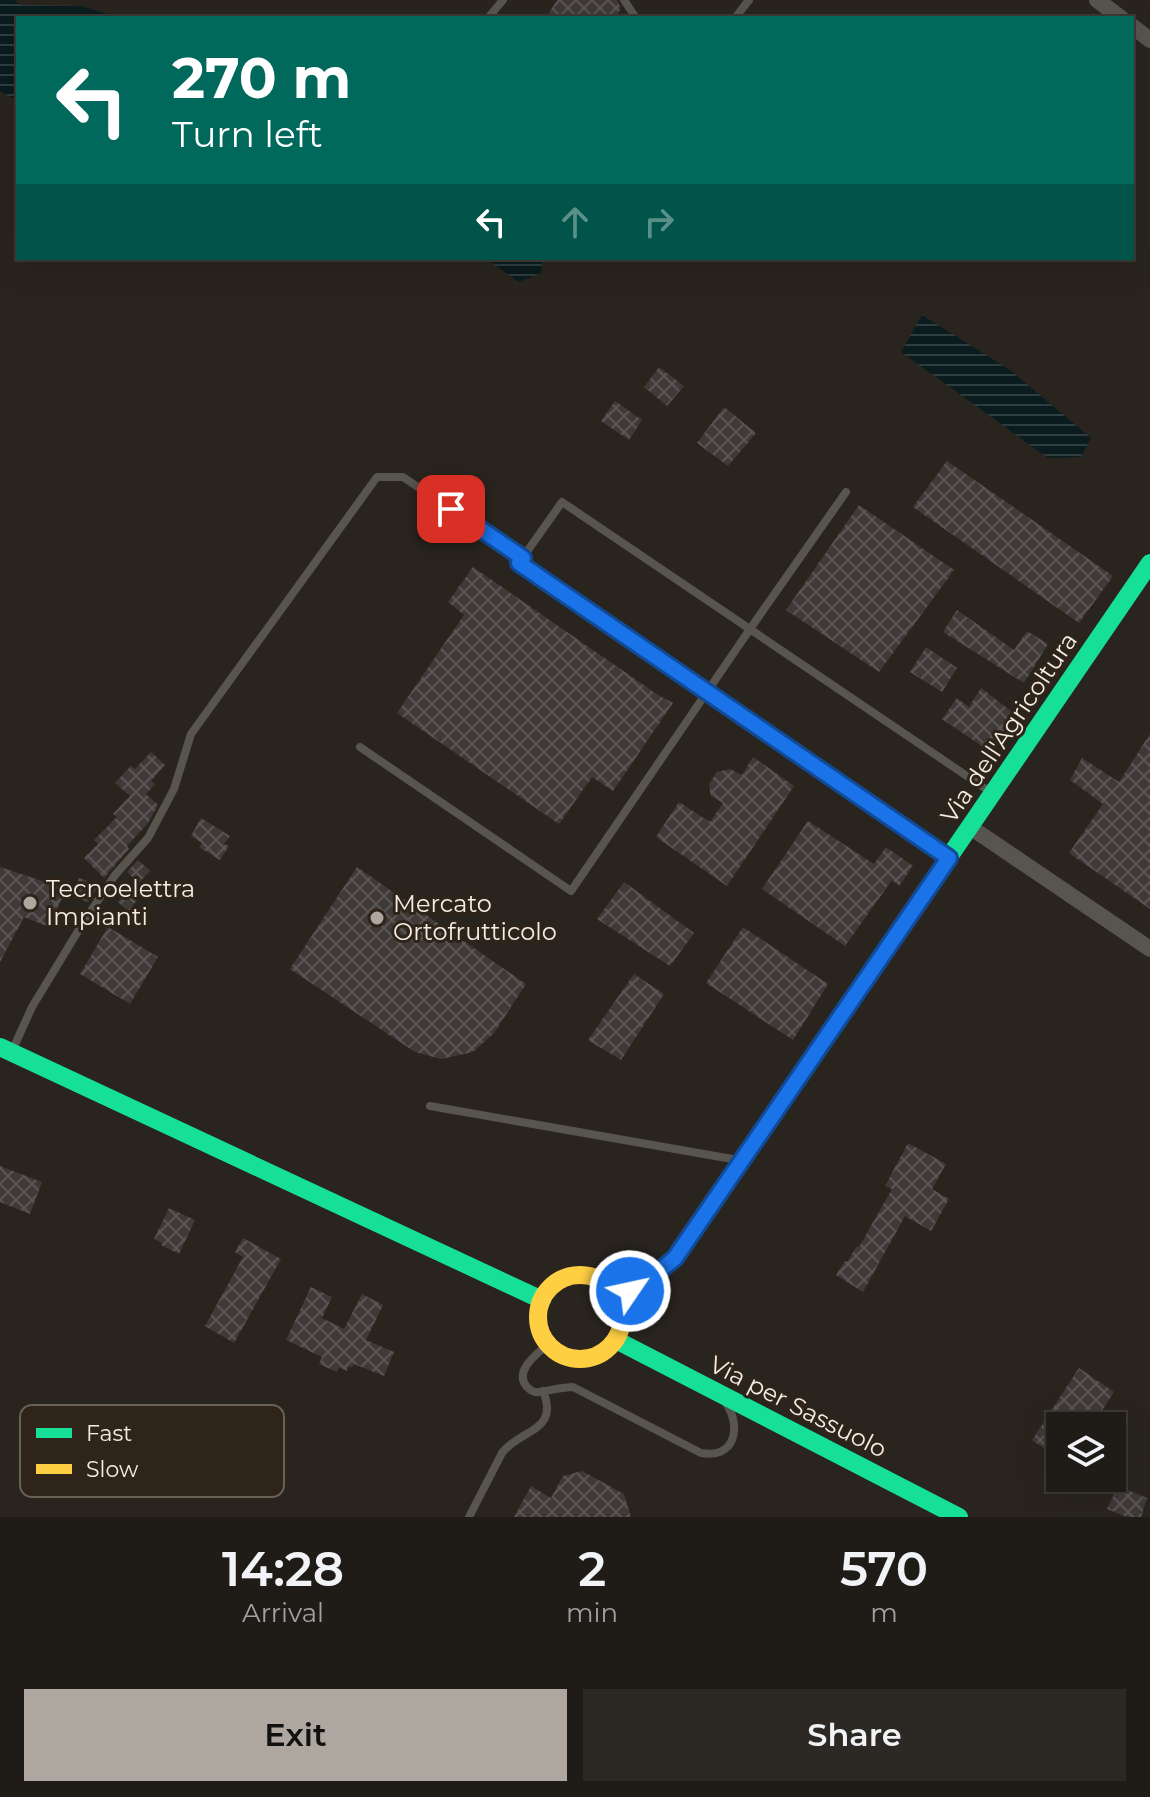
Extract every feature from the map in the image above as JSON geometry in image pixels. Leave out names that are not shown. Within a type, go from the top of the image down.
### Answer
[{"type":"main road","name":"Via dell'Agricoltura","points":[[619,1299],[675,1258],[1150,563]]},
{"type":"main road","points":[[6,1050],[542,1300]]},
{"type":"main road","points":[[592,1276],[603,1281],[619,1299],[622,1320],[616,1340],[596,1356],[570,1358],[558,1353],[542,1334],[538,1323],[542,1300],[557,1282],[568,1277],[592,1276]]},
{"type":"main road","name":"Via per Sassuolo","points":[[616,1340],[959,1517]]},
{"type":"street","points":[[1097,0],[1118,16]]},
{"type":"street","points":[[1134,28],[1150,40]]},
{"type":"street","points":[[970,827],[1150,949]]},
{"type":"lane","points":[[490,16],[503,0]]},
{"type":"lane","points":[[737,16],[749,0]]},
{"type":"lane","points":[[6,1050],[115,875],[148,838],[174,789],[191,734],[377,477],[403,477],[523,558]]},
{"type":"lane","points":[[360,747],[571,891],[846,492]]},
{"type":"lane","points":[[949,858],[519,563],[562,502],[993,793]]},
{"type":"lane","points":[[430,1106],[743,1161]]},
{"type":"lane","points":[[548,1344],[527,1364],[523,1373],[530,1391],[537,1393],[573,1387],[693,1450],[711,1455],[719,1454],[729,1446],[735,1425],[734,1416],[720,1393]]},
{"type":"lane","points":[[469,1517],[508,1445],[537,1430],[545,1419],[547,1401],[543,1391]]},
{"type":"shaded area","points":[[0,0],[14,0],[21,5],[81,6],[114,16],[16,16],[16,98],[0,91]]},
{"type":"shaded area","points":[[488,260],[543,260],[541,273],[519,282]]},
{"type":"shaded area","points":[[922,315],[1010,370],[1091,438],[1081,457],[1048,458],[901,352]]},
{"type":"building","points":[[557,0],[617,0],[621,8],[616,16],[547,16]]},
{"type":"building","points":[[659,367],[684,386],[667,406],[644,387]]},
{"type":"building","points":[[615,401],[642,420],[629,440],[601,421]]},
{"type":"building","points":[[724,407],[756,433],[728,466],[697,443]]},
{"type":"building","points":[[947,461],[1113,576],[1079,623],[913,507]]},
{"type":"building","points":[[859,505],[954,570],[879,672],[786,610]]},
{"type":"building","points":[[473,567],[673,703],[613,791],[592,777],[559,824],[397,713],[464,615],[448,602]]},
{"type":"building","points":[[957,610],[1014,650],[1027,631],[1048,644],[1024,683],[943,632]]},
{"type":"building","points":[[926,647],[957,668],[942,692],[910,672]]},
{"type":"building","points":[[981,688],[1016,715],[989,751],[942,719],[957,698],[969,707]]},
{"type":"building","points":[[1150,734],[1150,909],[1069,853],[1103,804],[1070,780],[1082,758],[1119,782]]},
{"type":"building","points":[[151,752],[165,765],[151,781],[155,784],[146,794],[158,805],[148,823],[127,846],[129,849],[104,878],[84,858],[98,844],[94,840],[117,817],[113,814],[130,796],[115,783],[131,766],[135,769]]},
{"type":"building","points":[[753,757],[794,786],[727,886],[656,837],[679,802],[710,822],[723,803],[711,796],[709,784],[717,772],[730,769],[742,775]]},
{"type":"building","points":[[201,818],[230,836],[224,844],[229,846],[220,860],[199,847],[202,843],[191,836]]},
{"type":"building","points":[[808,821],[874,864],[886,847],[913,866],[899,886],[892,880],[845,946],[762,889]]},
{"type":"building","points":[[138,860],[150,871],[139,883],[127,872]]},
{"type":"building","name":"Tecnoelettra Impianti","points":[[0,867],[66,889],[49,927],[24,917],[0,962]]},
{"type":"building","name":"Mercato Ortofrutticolo","points":[[357,867],[526,984],[494,1033],[473,1052],[441,1059],[415,1052],[290,969]]},
{"type":"building","points":[[79,878],[99,885],[88,902],[72,896]]},
{"type":"building","points":[[624,882],[694,933],[670,966],[597,919]]},
{"type":"building","points":[[129,889],[139,897],[129,911],[118,902]]},
{"type":"building","points":[[108,927],[158,957],[130,1004],[80,974]]},
{"type":"building","points":[[743,927],[828,984],[793,1040],[706,983]]},
{"type":"building","points":[[634,974],[664,994],[621,1060],[588,1040]]},
{"type":"building","points":[[908,1143],[946,1164],[932,1189],[949,1199],[931,1231],[905,1216],[863,1292],[836,1275],[859,1247],[892,1189],[885,1186]]},
{"type":"building","points":[[0,1166],[42,1182],[30,1214],[0,1202]]},
{"type":"building","points":[[169,1208],[195,1220],[179,1254],[154,1239]]},
{"type":"building","points":[[243,1238],[281,1259],[234,1343],[205,1326],[243,1257],[235,1252]]},
{"type":"building","points":[[311,1287],[332,1297],[322,1318],[344,1329],[362,1294],[383,1305],[366,1340],[394,1352],[384,1376],[354,1364],[347,1371],[339,1367],[337,1372],[319,1364],[322,1357],[286,1340]]},
{"type":"building","points":[[1079,1368],[1114,1392],[1101,1412],[1050,1412]]},
{"type":"building","points":[[1046,1419],[1046,1450],[1032,1440]]},
{"type":"building","points":[[582,1471],[624,1494],[631,1517],[514,1517],[531,1486],[551,1498],[563,1476]]},
{"type":"building","points":[[1126,1489],[1147,1498],[1141,1517],[1127,1517],[1107,1509],[1115,1492],[1126,1492]]},
{"type":"traffic: fast","points":[[619,1299],[675,1258],[1150,563]]},
{"type":"traffic: fast","points":[[0,1047],[542,1300]]},
{"type":"traffic: fast","points":[[616,1340],[959,1517]]},
{"type":"traffic: slow","points":[[580,1275],[596,1278],[610,1287],[619,1301],[622,1317],[619,1333],[610,1347],[596,1356],[580,1359],[564,1356],[550,1347],[541,1333],[538,1317],[541,1301],[550,1287],[564,1278],[580,1275]]},
{"type":"place","name":"Tecnoelettra Impianti","points":[[30,903]]},
{"type":"place","name":"Mercato Ortofrutticolo","points":[[377,918]]},
{"type":"route","points":[[451,509],[523,558],[519,563],[949,858],[675,1258],[630,1291]]}]
